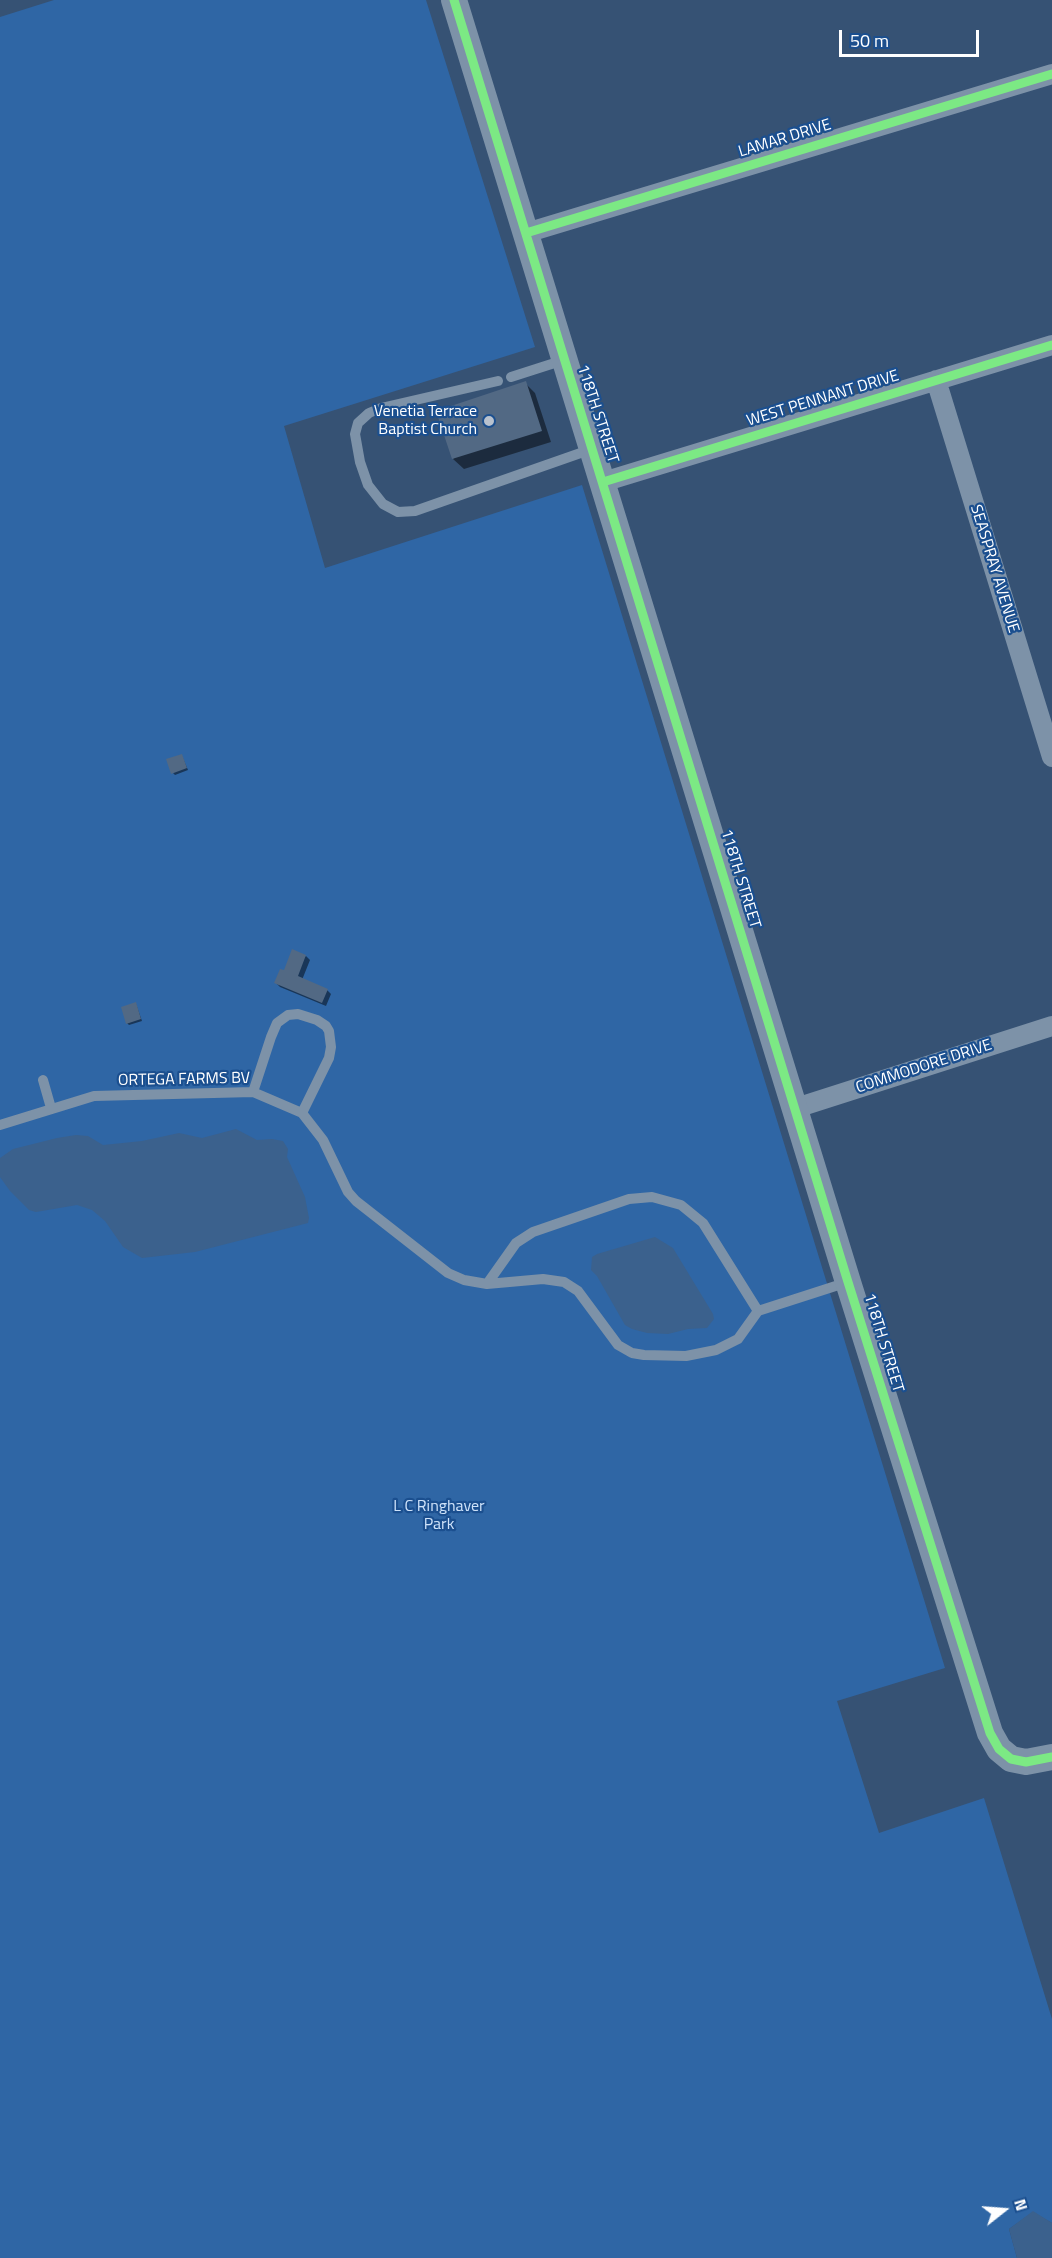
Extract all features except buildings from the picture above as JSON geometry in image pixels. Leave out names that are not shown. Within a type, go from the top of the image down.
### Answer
[{"type":"street","name":"118TH STREET","points":[[454,0],[848,1282],[990,1733],[999,1749],[1011,1759],[1026,1762],[1052,1757]]},
{"type":"street","name":"LAMAR DRIVE","points":[[526,233],[1052,74]]},
{"type":"street","name":"WEST PENNANT DRIVE","points":[[603,482],[1052,345]]},
{"type":"street","name":"SEASPRAY AVENUE","points":[[936,380],[1052,757]]},
{"type":"street","name":"COMMODORE DRIVE","points":[[796,1108],[1052,1026]]},
{"type":"lane","points":[[512,377],[565,360]]},
{"type":"lane","points":[[498,381],[381,408],[369,413],[358,423],[355,434],[360,462],[368,485],[383,504],[398,512],[415,510],[593,449]]},
{"type":"lane","points":[[253,1092],[271,1037],[278,1023],[288,1016],[298,1014],[317,1020],[326,1026],[331,1036],[332,1047],[329,1058],[302,1113]]},
{"type":"lane","points":[[43,1080],[51,1108]]},
{"type":"lane","name":"ORTEGA FARMS BV","points":[[0,1125],[94,1096],[253,1092],[302,1113],[317,1130],[348,1192],[356,1201],[448,1273],[464,1280],[487,1284],[543,1279],[564,1282],[579,1291],[618,1345],[633,1353],[644,1355],[686,1356],[727,1346],[746,1330],[758,1311]]},
{"type":"lane","points":[[487,1284],[516,1243],[533,1232],[629,1199],[652,1197],[681,1205],[703,1222],[758,1311],[848,1282]]},
{"type":"green space","name":"L C Ringhaver Park","points":[[54,0],[426,0],[535,347],[284,426],[325,568],[582,485],[945,1668],[837,1701],[879,1833],[984,1798],[1052,2019],[1052,2223],[1033,2212],[1009,2229],[1017,2258],[0,2258],[0,17]]},
{"type":"shaded area","points":[[236,1129],[257,1140],[283,1141],[288,1149],[287,1157],[305,1197],[308,1223],[195,1252],[142,1258],[123,1247],[105,1221],[92,1210],[77,1205],[36,1212],[29,1210],[0,1177],[0,1158],[13,1149],[57,1138],[88,1136],[103,1145],[142,1141],[179,1133],[202,1138]]},
{"type":"shaded area","points":[[655,1237],[673,1248],[713,1314],[714,1319],[707,1328],[688,1329],[668,1334],[647,1333],[632,1329],[625,1325],[597,1276],[591,1270],[592,1257],[597,1254]]},
{"type":"shaded area","points":[[1033,2211],[1052,2223],[1052,2258],[1017,2258],[1009,2229]]},
{"type":"cycle path","points":[[454,0],[848,1282],[990,1733],[999,1749],[1011,1759],[1026,1762],[1052,1757]]},
{"type":"cycle path","points":[[526,233],[1052,74]]},
{"type":"cycle path","points":[[603,482],[1052,345]]},
{"type":"place","name":"Venetia Terrace Baptist Church","points":[[489,421]]}]
